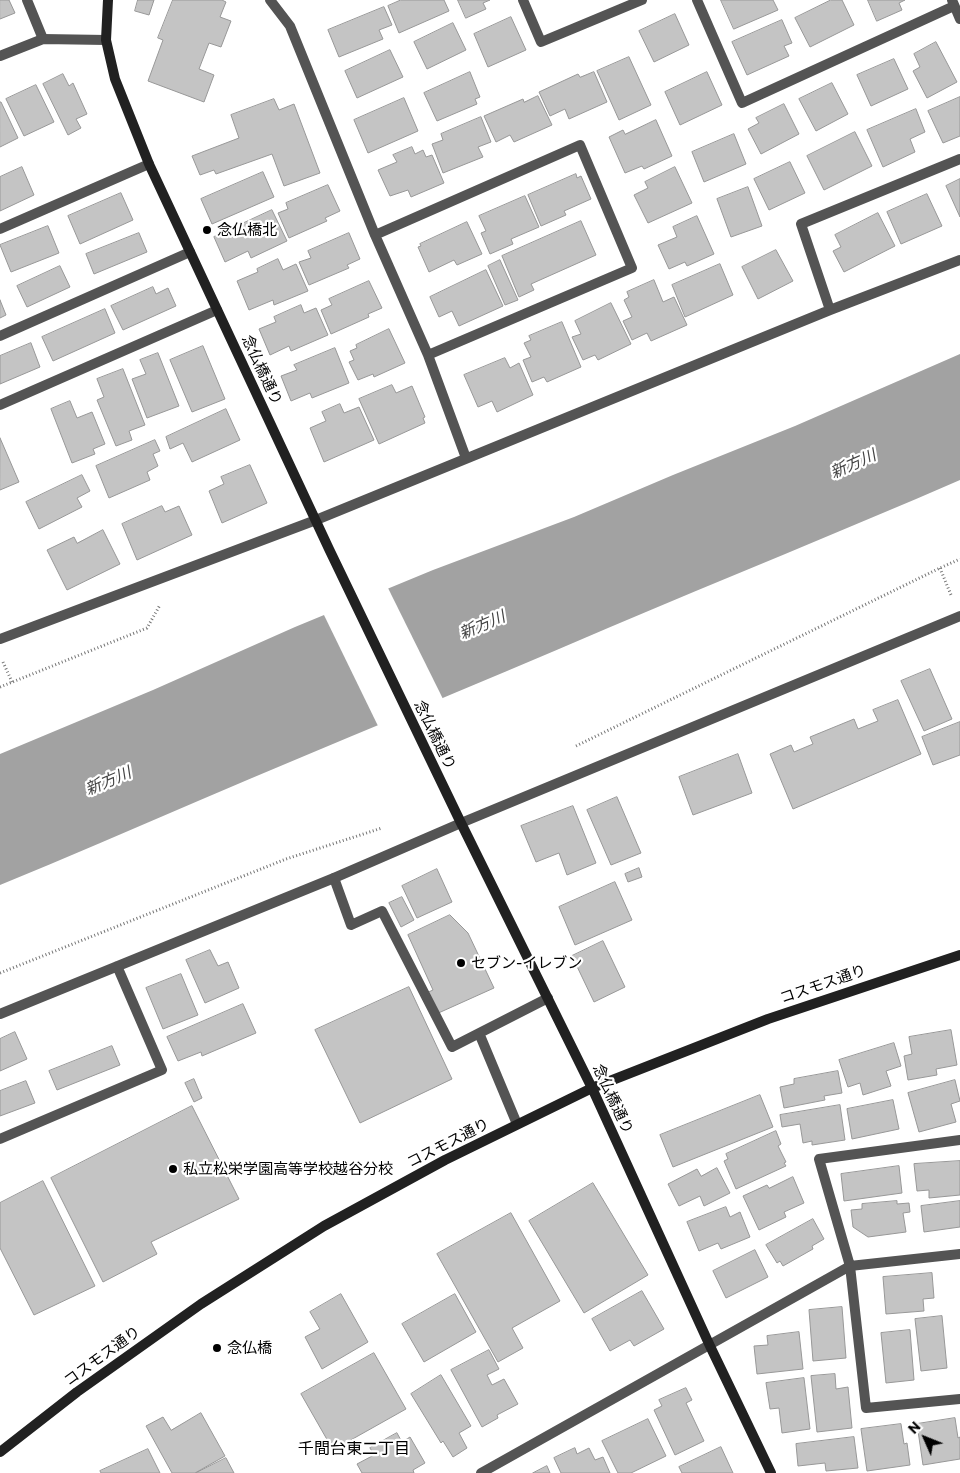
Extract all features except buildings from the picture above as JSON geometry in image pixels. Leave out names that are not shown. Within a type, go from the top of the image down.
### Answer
[{"type":"street","points":[[27,0],[43,39]]},
{"type":"street","name":"念仏橋通り","points":[[108,0],[106,40],[116,79],[149,164],[435,769],[592,1088],[710,1346],[771,1473]]},
{"type":"street","points":[[270,0],[290,26],[375,235],[428,355],[466,458]]},
{"type":"street","points":[[523,0],[541,42],[642,0]]},
{"type":"street","points":[[697,0],[742,103],[953,3],[960,19]]},
{"type":"street","points":[[0,56],[43,39],[106,40]]},
{"type":"street","points":[[375,235],[580,145],[632,268],[428,355]]},
{"type":"street","points":[[830,310],[801,224],[960,159]]},
{"type":"street","points":[[0,229],[149,164]]},
{"type":"street","points":[[0,336],[190,252]]},
{"type":"street","points":[[0,639],[316,520],[830,310],[960,260]]},
{"type":"street","points":[[0,405],[217,310]]},
{"type":"street","points":[[0,1014],[334,878],[461,823],[960,616]]},
{"type":"street","points":[[334,878],[351,925],[382,911],[452,1047],[548,998]]},
{"type":"street","name":"コスモス通り","points":[[0,1452],[77,1392],[186,1315],[316,1231],[445,1160],[592,1088],[768,1019],[960,955]]},
{"type":"street","points":[[0,1139],[162,1070],[117,966]]},
{"type":"street","points":[[479,1033],[517,1124]]},
{"type":"street","points":[[960,1140],[819,1159],[850,1266],[866,1408],[960,1399]]},
{"type":"street","points":[[481,1473],[850,1266],[960,1254]]},
{"type":"path","points":[[568,750],[940,568],[960,560]]},
{"type":"path","points":[[0,687],[146,628]]},
{"type":"path","points":[[0,654],[12,682]]},
{"type":"path","points":[[0,972],[286,859],[388,826]]},
{"type":"water","name":"新方川","points":[[960,354],[960,480],[0,885],[0,754],[153,690],[295,627],[433,570],[574,517],[795,426]]},
{"type":"pier","points":[[387,586],[444,701],[379,728],[323,613]]},
{"type":"place","name":"念仏橋北","points":[[207,230]]},
{"type":"place","name":"セブン-イレブン","points":[[461,963]]},
{"type":"place","name":"私立松栄学園高等学校越谷分校","points":[[173,1169]]},
{"type":"place","name":"念仏橋","points":[[217,1348]]},
{"type":"district","name":"千間台東二丁目","points":[[354,1449]]}]
